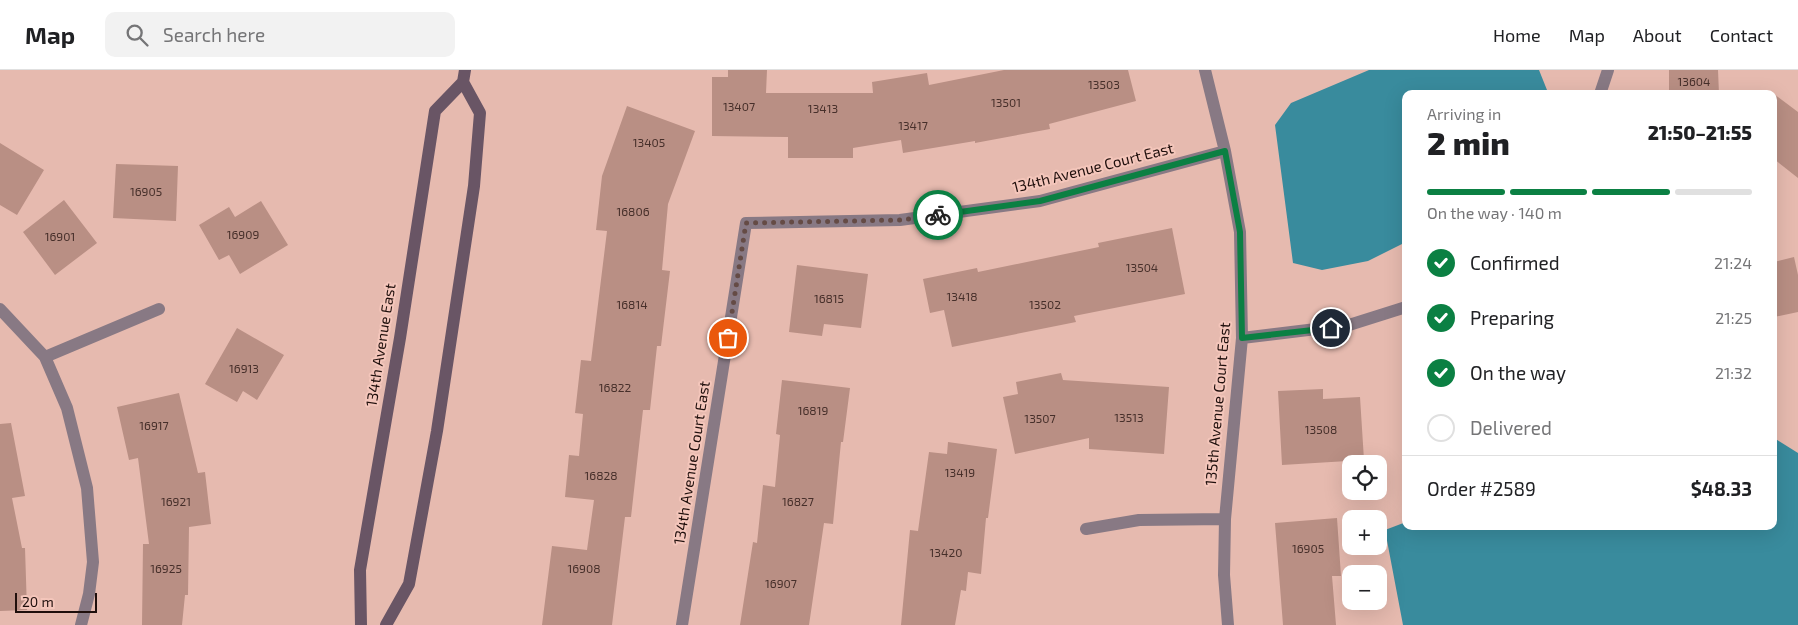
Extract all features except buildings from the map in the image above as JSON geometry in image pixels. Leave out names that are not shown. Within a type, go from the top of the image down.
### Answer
[{"type":"street","name":"135th Avenue Court East","points":[[1205,70],[1225,151],[1240,232],[1242,338],[1225,519],[1224,575],[1228,625]]},
{"type":"street","points":[[1601,90],[1608,70]]},
{"type":"street","name":"134th Avenue East","points":[[361,625],[360,570],[400,338],[435,111],[464,76],[480,113],[474,186],[425,498],[409,584],[386,625]]},
{"type":"street","name":"134th Avenue Court East","points":[[682,625],[746,223],[900,220],[1040,201],[1225,151]]},
{"type":"street","points":[[0,309],[44,357],[67,408],[87,488],[93,562],[81,625]]},
{"type":"street","points":[[44,357],[158,309]]},
{"type":"street","points":[[1242,338],[1348,325],[1402,309]]},
{"type":"street","points":[[1086,529],[1139,520],[1225,519]]},
{"type":"water","points":[[1369,70],[1539,70],[1547,90],[1402,90],[1402,244],[1368,261],[1322,270],[1293,263],[1275,125],[1291,103]]},
{"type":"water","points":[[1777,440],[1798,453],[1798,625],[1403,625],[1387,541],[1387,529],[1402,524],[1402,530],[1777,530]]},
{"type":"way so far","points":[[728,338],[746,223],[900,220],[938,215]]},
{"type":"route","points":[[938,215],[1040,201],[1225,151],[1240,232],[1242,338],[1331,328]]}]
